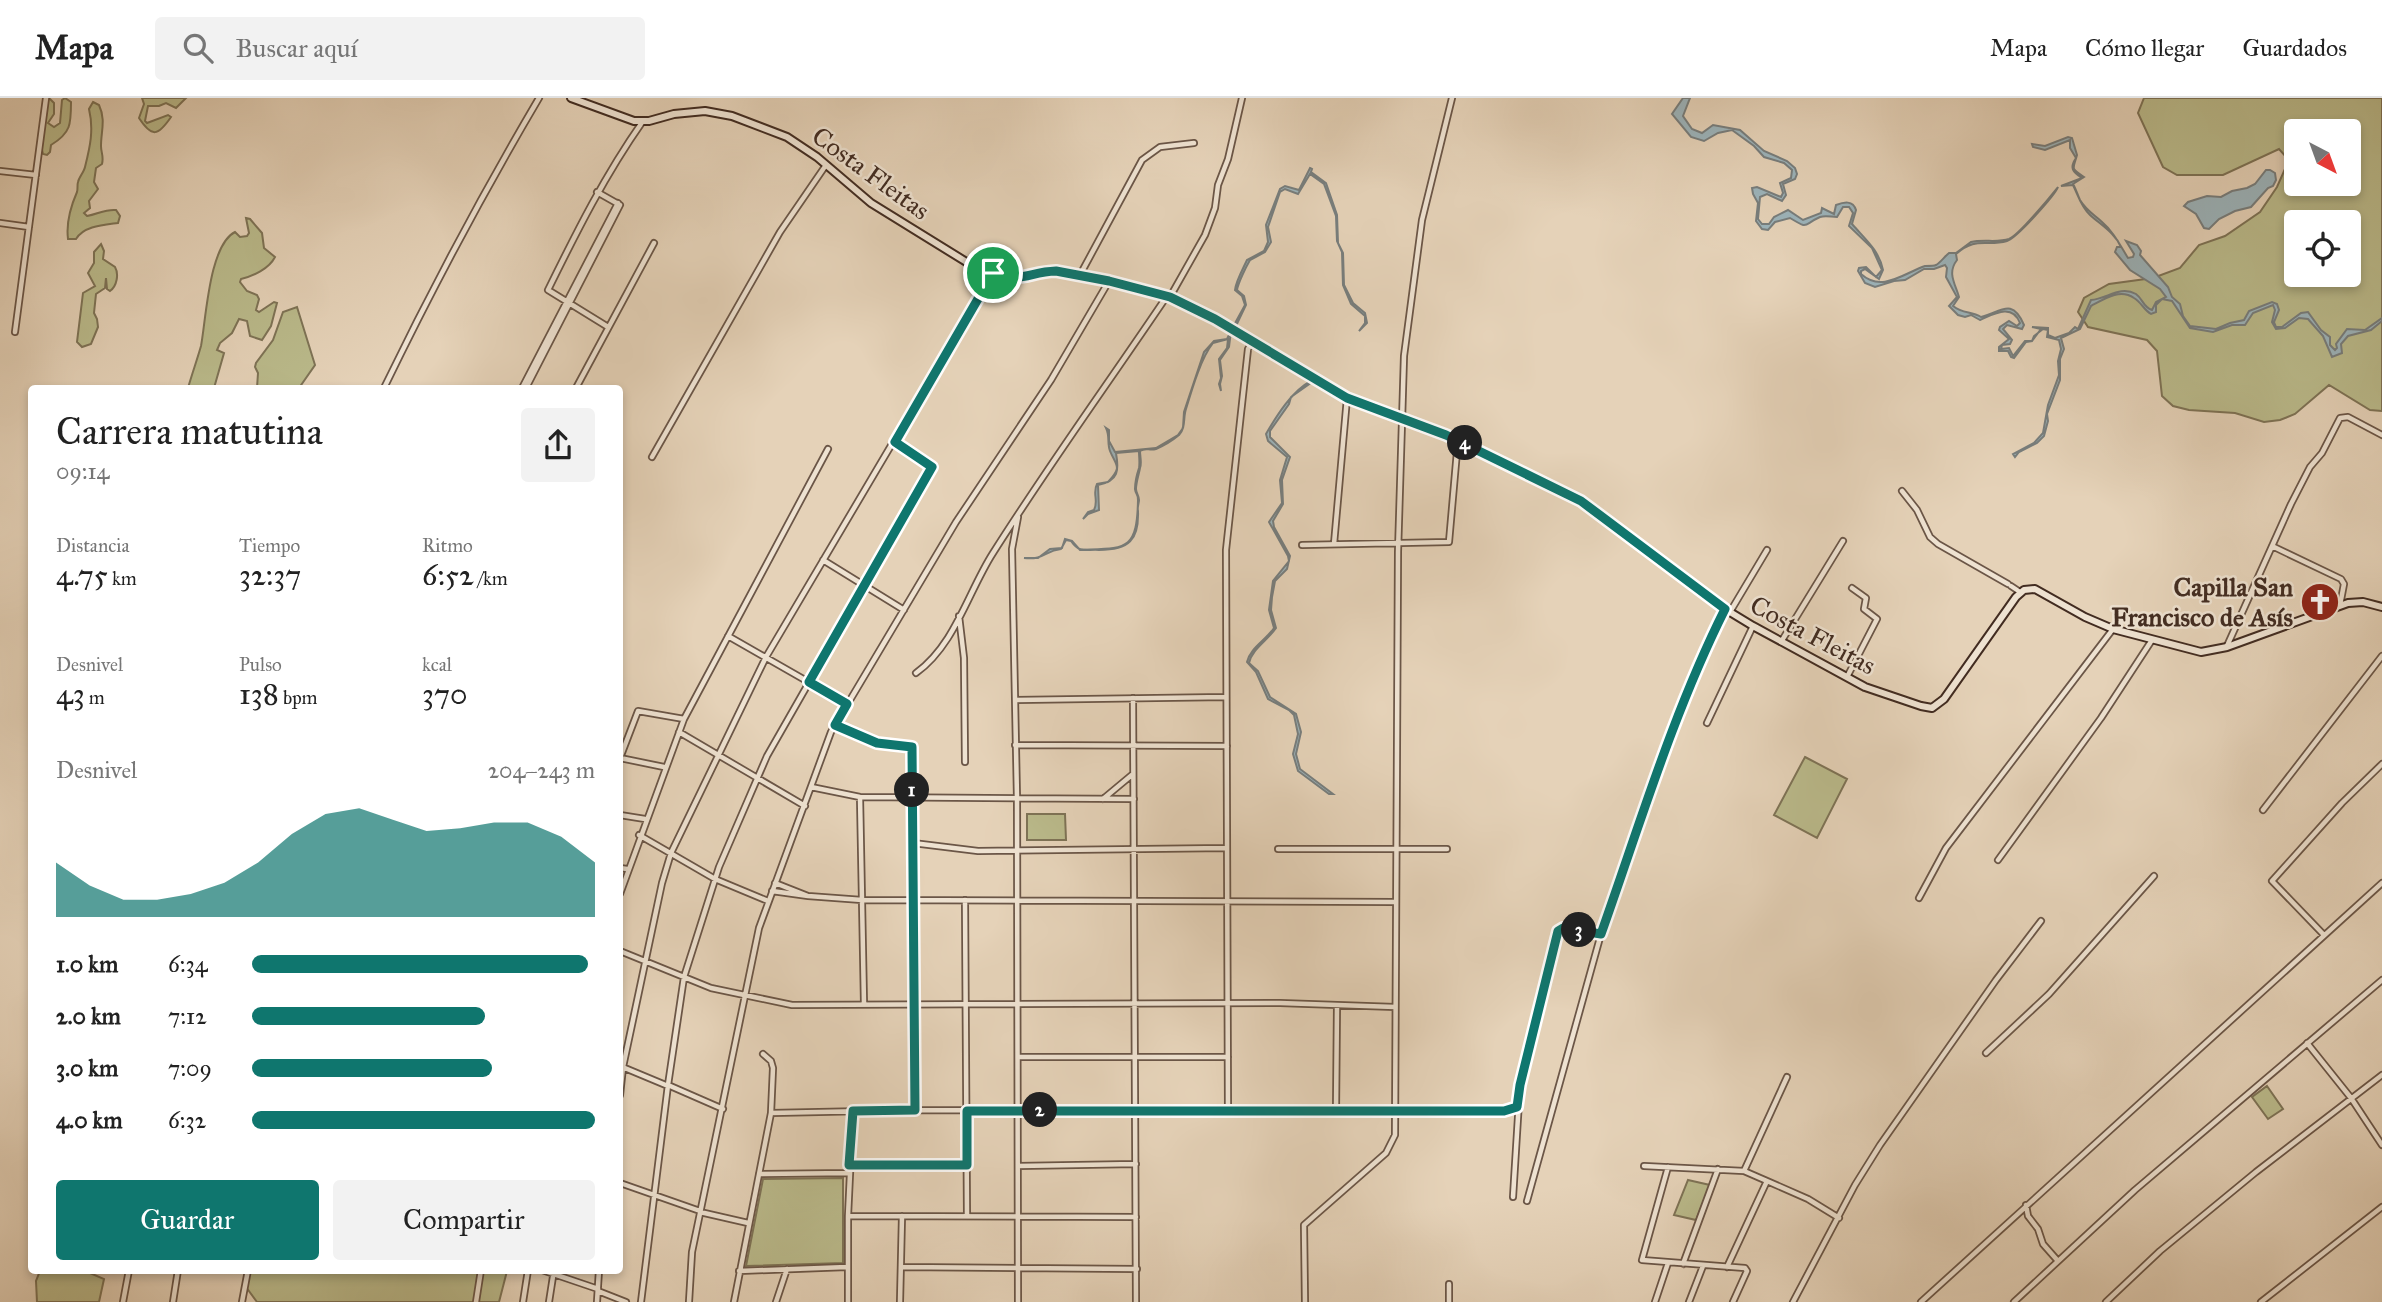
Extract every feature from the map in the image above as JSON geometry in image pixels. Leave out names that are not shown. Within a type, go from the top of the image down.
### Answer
[{"type":"main road","name":"Costa Fleitas","points":[[571,98],[622,117],[643,121],[697,111],[715,112],[787,137],[826,165],[870,203],[968,262],[993,273],[1017,279],[1044,272],[1080,275],[1168,297],[1215,319],[1347,398],[1458,440],[1591,507],[1727,610],[1865,687],[1928,708],[1936,706],[1972,662],[2020,592]]},
{"type":"main road","points":[[2020,592],[2035,589],[2085,618],[2113,629],[2200,652],[2227,647],[2340,605],[2356,602],[2382,607]]},
{"type":"street","points":[[15,332],[46,98]]},
{"type":"street","points":[[385,385],[475,207],[539,98]]},
{"type":"street","points":[[916,673],[935,657],[992,554],[1168,297],[1205,235],[1215,208],[1218,185],[1228,159],[1242,98]]},
{"type":"street","points":[[1305,1302],[1304,1226],[1386,1153],[1395,1135],[1398,543],[1405,335],[1423,219],[1452,98]]},
{"type":"street","points":[[608,327],[548,290],[597,192],[643,121]]},
{"type":"street","points":[[1080,275],[1142,160],[1160,147],[1194,143]]},
{"type":"street","points":[[652,457],[780,232],[826,165]]},
{"type":"street","points":[[0,171],[36,175]]},
{"type":"street","points":[[526,385],[619,204],[597,192]]},
{"type":"street","points":[[0,223],[29,227]]},
{"type":"street","points":[[578,385],[654,243]]},
{"type":"street","points":[[623,1059],[671,853],[766,657],[993,273]]},
{"type":"street","points":[[689,1302],[692,1252],[759,928],[835,725],[991,467],[1051,380],[1109,281]]},
{"type":"street","points":[[1228,1111],[1226,550],[1248,349],[1253,341]]},
{"type":"street","points":[[1334,544],[1347,398]]},
{"type":"street","points":[[2227,647],[2310,467],[2322,453],[2340,418],[2348,417],[2382,435]]},
{"type":"street","points":[[1302,545],[1449,542],[1458,440]]},
{"type":"street","points":[[641,1302],[684,977],[715,879],[767,756],[932,467],[895,442]]},
{"type":"street","points":[[623,883],[684,719],[828,449]]},
{"type":"street","points":[[1902,491],[1930,537],[1938,544],[2020,592]]},
{"type":"street","points":[[1018,517],[1012,549],[1017,798],[1018,1302]]},
{"type":"street","points":[[1781,642],[1843,541]]},
{"type":"street","points":[[2272,546],[2341,579],[2343,584],[2340,605]]},
{"type":"street","points":[[1527,1201],[1601,934],[1679,710],[1699,662],[1727,610],[1767,550]]},
{"type":"street","points":[[822,560],[904,610]]},
{"type":"street","points":[[1847,678],[1877,619],[1864,609],[1866,598],[1852,588]]},
{"type":"street","points":[[959,615],[964,658],[965,762]]},
{"type":"street","points":[[1707,723],[1753,626]]},
{"type":"street","points":[[1919,898],[1946,848],[2113,629]]},
{"type":"street","points":[[727,636],[847,704]]},
{"type":"street","points":[[1998,860],[2101,718],[2152,640]]},
{"type":"street","points":[[2263,810],[2382,656]]},
{"type":"street","points":[[1014,700],[1226,697]]},
{"type":"street","points":[[1133,698],[1136,1302]]},
{"type":"street","points":[[623,750],[638,711],[684,719]]},
{"type":"street","points":[[835,725],[877,743],[912,747],[915,1110]]},
{"type":"street","points":[[678,732],[805,806]]},
{"type":"street","points":[[1015,745],[1227,746]]},
{"type":"street","points":[[623,759],[664,767]]},
{"type":"street","points":[[2324,935],[2272,881],[2342,803],[2382,764]]},
{"type":"street","points":[[1103,799],[1134,773]]},
{"type":"street","points":[[811,787],[860,797],[1134,799]]},
{"type":"street","points":[[860,797],[864,1004]]},
{"type":"street","points":[[623,815],[645,819]]},
{"type":"street","points":[[639,835],[715,879],[768,901]]},
{"type":"street","points":[[913,842],[978,851],[1227,848]]},
{"type":"street","points":[[1278,849],[1447,849]]},
{"type":"street","points":[[623,868],[627,869]]},
{"type":"street","points":[[1986,1053],[2049,994],[2154,876]]},
{"type":"street","points":[[775,883],[808,896]]},
{"type":"street","points":[[1921,1302],[2382,883]]},
{"type":"street","points":[[772,891],[862,900],[1395,902]]},
{"type":"street","points":[[965,900],[967,1216]]},
{"type":"street","points":[[1793,1302],[1880,1145],[1996,980],[2041,921]]},
{"type":"street","points":[[1513,1197],[1520,1085],[1558,931],[1563,928],[1601,934]]},
{"type":"street","points":[[623,952],[711,988],[792,1005],[1227,1004],[1395,1007]]},
{"type":"street","points":[[2014,1302],[2135,1190],[2382,980]]},
{"type":"street","points":[[1336,1111],[1337,1006]]},
{"type":"street","points":[[2307,1043],[2351,1098],[2382,1145]]},
{"type":"street","points":[[734,1302],[771,1113],[773,1068],[771,1061],[763,1054]]},
{"type":"street","points":[[1018,1058],[1227,1057]]},
{"type":"street","points":[[623,1068],[723,1109]]},
{"type":"street","points":[[2106,1302],[2181,1233],[2382,1075]]},
{"type":"street","points":[[1744,1171],[1787,1077]]},
{"type":"street","points":[[771,1113],[915,1110],[1504,1111],[1517,1107]]},
{"type":"street","points":[[848,1302],[849,1165],[853,1111]]},
{"type":"street","points":[[1018,1166],[1136,1164]]},
{"type":"street","points":[[849,1165],[967,1165]]},
{"type":"street","points":[[1644,1166],[1744,1171],[1808,1199],[1839,1218]]},
{"type":"street","points":[[1668,1167],[1642,1261],[1745,1268],[1733,1302]]},
{"type":"street","points":[[1683,1264],[1718,1169]]},
{"type":"street","points":[[759,1174],[849,1173]]},
{"type":"street","points":[[1727,1267],[1768,1181]]},
{"type":"street","points":[[623,1184],[700,1212],[748,1223]]},
{"type":"street","points":[[2026,1205],[2029,1218],[2038,1229],[2043,1244],[2058,1261]]},
{"type":"street","points":[[2261,1302],[2382,1207]]},
{"type":"street","points":[[848,1216],[1136,1217]]},
{"type":"street","points":[[900,1302],[902,1216]]},
{"type":"street","points":[[1655,1302],[1668,1263]]},
{"type":"street","points":[[1689,1302],[1703,1266]]},
{"type":"street","points":[[739,1271],[847,1267]]},
{"type":"street","points":[[901,1267],[1136,1269]]},
{"type":"street","points":[[776,1302],[786,1269]]},
{"type":"street","points":[[123,1302],[128,1274]]},
{"type":"street","points":[[173,1302],[177,1274]]},
{"type":"street","points":[[242,1302],[247,1274]]},
{"type":"street","points":[[476,1302],[480,1274]]},
{"type":"street","points":[[523,1302],[527,1274]]},
{"type":"street","points":[[549,1302],[553,1274]]},
{"type":"street","points":[[558,1274],[626,1302]]},
{"type":"street","points":[[597,1302],[600,1274]]},
{"type":"street","points":[[1449,1302],[1450,1284]]},
{"type":"green space","points":[[45,98],[54,103],[54,114],[48,123],[54,127],[60,123],[62,100],[65,98],[71,102],[71,116],[66,132],[51,145],[47,155],[43,154],[41,146]]},
{"type":"green space","points":[[142,98],[186,98],[176,108],[166,103],[148,106],[145,121],[147,123],[168,115],[171,117],[155,132],[148,129],[139,118],[144,104]]},
{"type":"green space","points":[[2144,98],[2382,98],[2382,411],[2370,410],[2329,385],[2295,414],[2280,420],[2264,422],[2235,413],[2189,410],[2173,406],[2162,396],[2157,351],[2147,340],[2088,327],[2078,312],[2084,298],[2109,284],[2153,278],[2180,268],[2199,245],[2225,236],[2260,212],[2284,171],[2284,196],[2361,196],[2361,119],[2284,119],[2284,154],[2279,149],[2223,175],[2177,175],[2163,167],[2138,113]]},
{"type":"green space","points":[[93,102],[99,105],[102,116],[103,161],[96,168],[94,182],[98,189],[89,201],[90,208],[84,213],[87,216],[116,210],[120,216],[118,223],[94,227],[84,231],[76,239],[68,239],[69,216],[90,145],[89,109]]},
{"type":"green space","points":[[246,218],[262,233],[264,248],[275,257],[265,268],[241,279],[240,282],[247,291],[257,295],[259,299],[256,310],[259,312],[274,302],[277,303],[271,326],[262,340],[250,336],[247,321],[239,319],[232,333],[220,343],[217,350],[224,353],[215,385],[189,385],[201,346],[210,284],[219,252],[235,232],[240,237],[249,233]]},
{"type":"green space","points":[[101,244],[103,259],[115,267],[117,280],[110,291],[107,289],[106,278],[105,288],[96,294],[94,313],[98,327],[91,344],[82,347],[77,342],[83,293],[95,286],[88,273],[94,263],[94,252]]},
{"type":"green space","points":[[297,307],[315,365],[301,385],[257,385],[256,363],[273,340],[283,312]]},
{"type":"green space","points":[[1805,757],[1847,779],[1817,838],[1774,815]]},
{"type":"green space","points":[[1027,814],[1065,814],[1066,840],[1027,840]]},
{"type":"green space","points":[[2267,1086],[2283,1109],[2268,1119],[2252,1097]]},
{"type":"green space","points":[[843,1178],[843,1263],[746,1266],[763,1179]]},
{"type":"green space","points":[[1688,1180],[1710,1185],[1696,1220],[1674,1215]]},
{"type":"green space","points":[[39,1274],[92,1274],[104,1279],[99,1302],[37,1302],[36,1281]]},
{"type":"green space","points":[[249,1274],[506,1274],[499,1302],[257,1302],[246,1287]]},
{"type":"water","points":[[1683,98],[1690,98],[1683,116],[1692,129],[1702,133],[1713,125],[1740,130],[1764,151],[1787,161],[1795,168],[1795,179],[1783,184],[1786,195],[1782,201],[1767,194],[1760,197],[1758,219],[1762,224],[1769,224],[1774,217],[1788,210],[1803,220],[1821,213],[1822,208],[1834,214],[1836,205],[1850,203],[1856,210],[1852,224],[1871,245],[1881,263],[1883,270],[1879,279],[1876,277],[1882,270],[1872,248],[1849,226],[1853,213],[1849,207],[1843,207],[1837,217],[1822,216],[1806,225],[1790,218],[1775,222],[1768,230],[1762,229],[1756,221],[1758,203],[1752,188],[1757,187],[1781,197],[1783,193],[1780,183],[1791,178],[1792,170],[1784,163],[1764,157],[1732,130],[1718,133],[1704,141],[1691,137],[1672,114]]},
{"type":"water","points":[[2072,138],[2077,155],[2074,168],[2084,177],[2073,184],[2079,198],[2087,209],[2109,229],[2118,241],[2087,212],[2082,205],[2073,185],[2061,186],[2082,178],[2073,170],[2076,158],[2070,148],[2070,140],[2045,150],[2033,147],[2032,144],[2045,146]]},
{"type":"water","points":[[1310,168],[1311,172],[1326,183],[1337,215],[1338,243],[1343,253],[1344,285],[1353,303],[1365,313],[1367,323],[1359,331],[1365,323],[1365,316],[1351,304],[1343,285],[1342,252],[1337,241],[1336,216],[1324,184],[1310,174],[1298,194],[1285,189],[1280,192],[1268,227],[1271,242],[1265,252],[1250,260],[1237,290],[1244,296],[1246,305],[1236,326],[1234,325],[1245,305],[1242,296],[1235,290],[1237,283],[1247,260],[1264,251],[1268,242],[1266,225],[1280,189],[1285,186],[1299,190]]},
{"type":"water","points":[[2266,170],[2275,173],[2273,186],[2251,207],[2219,219],[2209,229],[2204,228],[2196,214],[2184,206],[2207,196],[2221,197],[2247,188],[2255,184]]},
{"type":"water","points":[[2058,187],[2035,216],[2012,238],[2000,243],[1969,245],[1956,254],[1957,260],[1952,274],[1959,297],[1953,306],[1981,317],[2006,309],[2015,311],[2024,325],[2022,329],[2007,325],[2003,329],[2012,340],[2010,344],[2002,345],[2001,349],[2009,348],[2013,356],[2025,341],[2032,341],[2026,342],[2014,358],[2008,351],[1999,351],[1999,347],[2009,339],[1999,330],[2009,321],[2017,326],[2020,323],[2017,317],[2008,312],[1980,320],[1971,315],[1958,315],[1949,306],[1957,297],[1946,277],[1945,265],[1924,269],[1905,280],[1875,287],[1865,283],[1858,271],[1859,268],[1866,267],[1875,276],[1865,269],[1861,271],[1861,274],[1869,279],[1885,282],[1925,266],[1936,265],[1949,253],[1956,253],[1971,242],[2009,239],[2027,223]]},
{"type":"water","points":[[2126,241],[2137,245],[2141,251],[2140,255],[2180,304],[2183,316],[2190,326],[2216,329],[2244,320],[2249,311],[2272,302],[2277,304],[2279,310],[2274,322],[2276,327],[2282,327],[2301,313],[2308,312],[2321,330],[2330,337],[2330,345],[2335,350],[2336,344],[2347,329],[2365,330],[2382,318],[2382,321],[2371,330],[2348,336],[2341,344],[2342,353],[2332,357],[2323,336],[2308,319],[2299,318],[2285,328],[2276,329],[2272,322],[2275,310],[2273,305],[2253,313],[2245,325],[2232,325],[2213,332],[2190,328],[2172,301],[2162,299],[2166,297],[2160,289],[2130,270],[2115,252],[2117,247],[2121,247],[2119,243],[2128,258],[2134,254]]},
{"type":"water","points":[[2119,292],[2136,294],[2152,310],[2156,302],[2162,299],[2156,305],[2156,312],[2151,314],[2129,295],[2112,296],[2091,306],[2080,329],[2061,338],[2064,349],[2060,359],[2060,380],[2047,414],[2044,436],[2015,457],[2013,454],[2034,443],[2043,433],[2048,405],[2059,375],[2059,340],[2047,337],[2048,330],[2048,335],[2055,338],[2069,333],[2075,327],[2078,329],[2091,300]]},
{"type":"water","points":[[1231,331],[1229,347],[1220,360],[1221,391],[1219,384],[1219,359],[1227,348],[1228,339],[1213,343],[1205,357],[1188,401],[1183,428],[1184,412],[1204,352],[1214,341],[1227,339]]},
{"type":"water","points":[[1312,382],[1293,396],[1304,385]]},
{"type":"water","points":[[1291,398],[1270,431],[1270,437],[1290,457],[1282,480],[1283,504],[1273,521],[1290,556],[1289,561],[1269,522],[1282,503],[1280,480],[1287,457],[1268,441],[1266,434]]},
{"type":"water","points":[[1106,428],[1109,430],[1109,441],[1115,452],[1144,449],[1140,451],[1141,464],[1136,489],[1138,496],[1135,487],[1139,451],[1116,453],[1117,466],[1109,448]]},
{"type":"water","points":[[1183,428],[1179,435],[1156,449],[1146,449],[1156,448],[1178,435]]},
{"type":"water","points":[[1107,482],[1098,485],[1099,510],[1083,519],[1088,512],[1094,510],[1097,484]]},
{"type":"water","points":[[1138,496],[1139,500],[1137,529],[1130,541],[1125,545],[1118,548],[1109,550],[1083,550],[1108,549],[1126,544],[1135,529]]},
{"type":"water","points":[[1062,548],[1061,549],[1040,557],[1050,549]]},
{"type":"water","points":[[1289,561],[1287,569],[1275,581],[1271,610],[1276,628],[1253,653],[1249,663],[1258,671],[1270,697],[1296,714],[1301,732],[1296,754],[1300,769],[1333,794],[1329,794],[1298,771],[1293,754],[1298,734],[1294,715],[1268,699],[1256,672],[1247,662],[1251,652],[1274,628],[1269,610],[1273,581]]},
{"type":"place","name":"Capilla San Francisco de Asís","points":[[2320,602]]},
{"type":"route","points":[[1056,271],[1170,297],[1215,319],[1347,398],[1446,435],[1581,501],[1725,609],[1699,662],[1669,736],[1601,934],[1563,928],[1558,931],[1517,1107],[1504,1111],[967,1111],[967,1165],[849,1165],[853,1111],[915,1110],[912,747],[883,745],[835,725],[847,704],[809,682],[932,467],[895,442],[993,273],[1017,279],[1056,271]]}]
